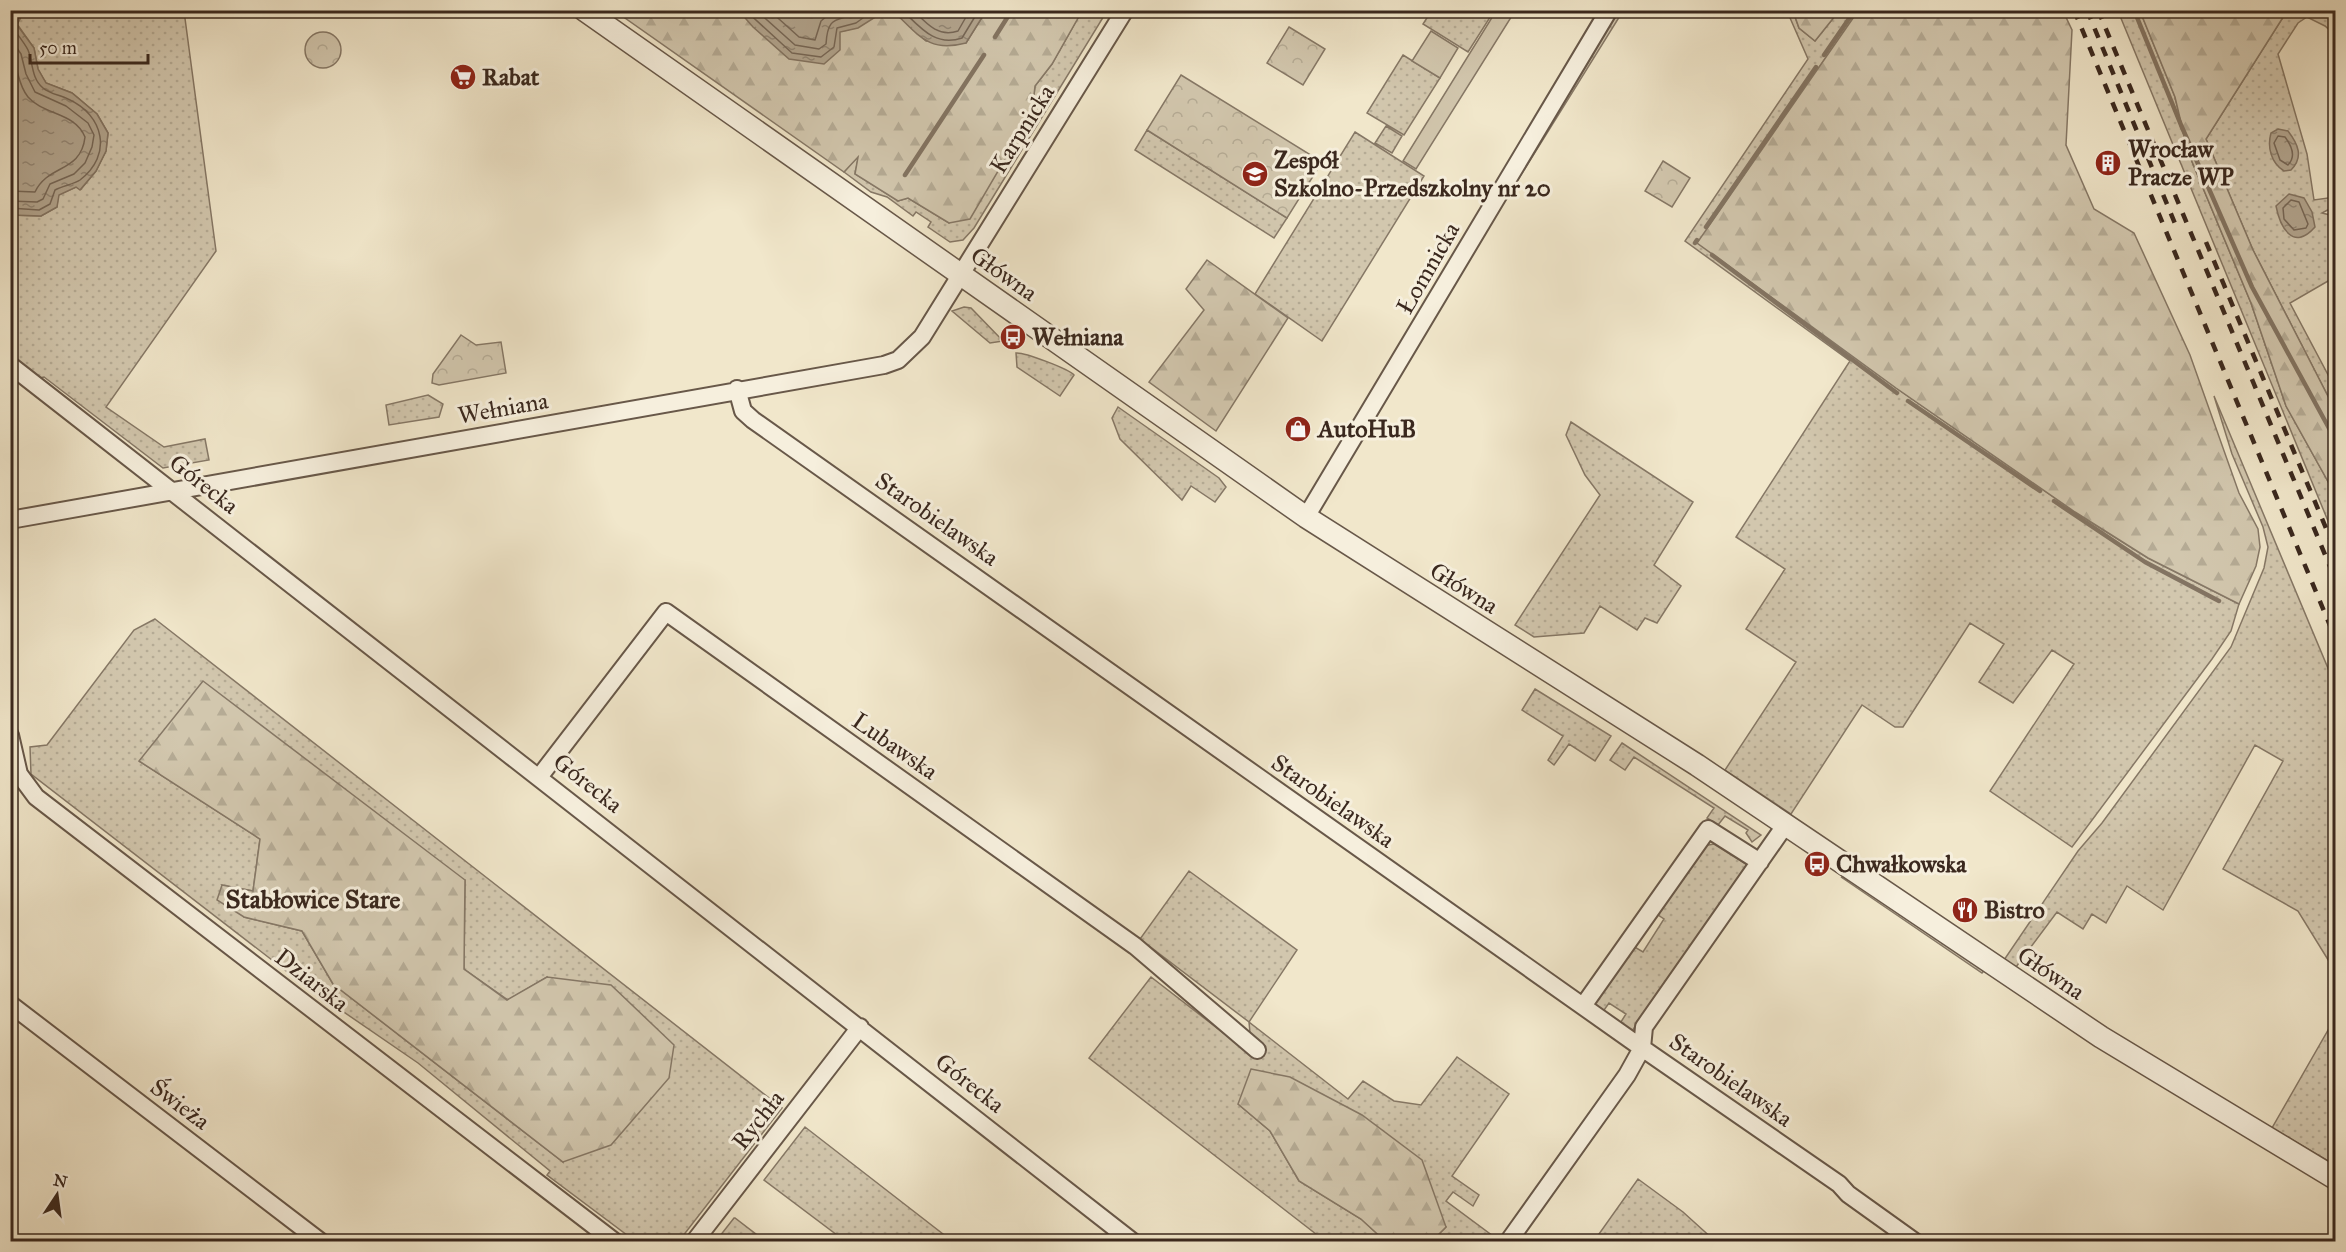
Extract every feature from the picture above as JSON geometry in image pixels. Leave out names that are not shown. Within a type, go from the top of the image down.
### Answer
[{"type":"street","name":"Główna","points":[[584,10],[1306,517],[1786,824],[2101,1037],[2336,1179]]},
{"type":"street","name":"Karpnicka","points":[[959,274],[1125,10]]},
{"type":"street","name":"Łomnicka","points":[[1306,517],[1609,10]]},
{"type":"street","name":"Wełniana","points":[[10,520],[737,389],[884,365],[898,360],[922,337],[959,274]]},
{"type":"street","name":"Górecka","points":[[10,365],[540,776],[1133,1242]]},
{"type":"street","name":"Starobielawska","points":[[737,389],[743,411],[753,420],[1642,1048],[1839,1184],[1848,1194],[1915,1242]]},
{"type":"street","name":"Lubawska","points":[[540,776],[666,612],[1135,946],[1257,1050]]},
{"type":"street","name":"Dziarska","points":[[10,735],[15,778],[36,797],[615,1242]]},
{"type":"street","points":[[1515,1239],[1525,1215],[1627,1075],[1642,1048],[1644,1027],[1786,824]]},
{"type":"street","points":[[1583,1006],[1708,829],[1760,862]]},
{"type":"street","name":"Świeża","points":[[10,1004],[321,1242]]},
{"type":"street","name":"Rychła","points":[[694,1242],[860,1027]]},
{"type":"green space","points":[[1432,10],[1494,11],[1468,52],[1423,24]]},
{"type":"green space","points":[[1793,10],[1839,11],[1815,41],[1799,28]]},
{"type":"green space","points":[[24,11],[184,11],[216,251],[106,407],[164,447],[205,439],[209,460],[163,468],[44,377],[39,378],[11,356],[10,215],[41,216],[57,207],[58,195],[76,187],[81,189],[96,171],[106,151],[108,133],[97,114],[72,93],[46,83],[38,69],[34,48],[17,24]]},
{"type":"green space","points":[[615,11],[739,11],[740,14],[807,28],[842,31],[856,27],[880,14],[893,11],[926,41],[966,43],[986,11],[1082,11],[1052,64],[1035,86],[1032,113],[970,219],[949,223],[908,198],[898,201],[855,174],[858,157],[844,172]]},
{"type":"green space","points":[[1082,11],[1107,11],[974,228],[963,240],[950,242],[928,227],[931,222],[916,212],[913,216],[887,197],[871,192],[844,172],[859,155],[855,174],[898,201],[908,198],[949,223],[1032,113],[1035,86],[1052,64]]},
{"type":"green space","points":[[1496,11],[1515,11],[1416,169],[1403,161]]},
{"type":"green space","points":[[1612,11],[1623,11],[1437,310]]},
{"type":"green space","points":[[1787,11],[1793,11],[1799,28],[1815,41],[1839,11],[1858,11],[1698,243],[1896,388],[2075,512],[2148,558],[2239,604],[2231,631],[2212,659],[2072,847],[1990,791],[2074,664],[2052,650],[2013,703],[1979,682],[2004,644],[1970,623],[1903,727],[1895,727],[1862,705],[1791,814],[1725,770],[1796,662],[1746,629],[1785,569],[1736,537],[1850,361],[1685,241],[1808,59]]},
{"type":"green space","points":[[1858,11],[2063,11],[2072,30],[2066,145],[2094,209],[2134,233],[2190,355],[2239,493],[2258,529],[2260,547],[2256,566],[2239,604],[2148,558],[2075,512],[1896,388],[1697,243]]},
{"type":"green space","points":[[2118,11],[2140,11],[2175,97],[2188,152],[2251,303],[2286,406],[2335,494],[2335,538]]},
{"type":"green space","points":[[2140,11],[2287,11],[2206,139],[2253,250],[2335,410],[2335,494],[2286,406],[2251,303],[2188,152],[2175,97]]},
{"type":"green space","points":[[2287,11],[2335,11],[2335,35],[2325,26],[2307,17],[2298,23],[2278,54],[2307,154],[2314,200],[2335,197],[2335,206],[2322,213],[2330,215],[2335,224],[2335,277],[2290,303],[2335,388],[2335,410],[2253,250],[2206,139]]},
{"type":"green space","points":[[1289,27],[1325,49],[1303,85],[1267,63]]},
{"type":"green space","points":[[1431,31],[1458,48],[1440,78],[1412,61]]},
{"type":"green space","points":[[323,32],[336,37],[341,50],[336,63],[323,68],[310,63],[305,50],[310,37]]},
{"type":"green space","points":[[1403,55],[1440,78],[1404,135],[1367,113]]},
{"type":"green space","points":[[1181,75],[1322,162],[1287,218],[1147,130]]},
{"type":"green space","points":[[1386,126],[1402,136],[1392,153],[1375,143]]},
{"type":"green space","points":[[1147,130],[1287,218],[1274,238],[1135,150]]},
{"type":"green space","points":[[1355,132],[1424,176],[1322,341],[1255,294]]},
{"type":"green space","points":[[1663,161],[1690,178],[1672,207],[1645,191]]},
{"type":"green space","points":[[1207,260],[1288,318],[1216,431],[1149,382],[1204,310],[1186,289]]},
{"type":"green space","points":[[964,307],[971,308],[1003,341],[990,343],[952,311]]},
{"type":"green space","points":[[461,335],[476,345],[501,342],[506,373],[439,385],[432,383],[433,374]]},
{"type":"green space","points":[[1016,353],[1046,361],[1074,375],[1060,396],[1017,367]]},
{"type":"green space","points":[[428,395],[443,404],[439,417],[389,425],[386,405]]},
{"type":"green space","points":[[2214,396],[2335,685],[2335,971],[2298,911],[2223,869],[2283,761],[2255,745],[2163,910],[2127,886],[2106,923],[2092,914],[2083,929],[2057,912],[2016,967],[2004,960],[2078,851],[2102,823],[2231,647],[2264,568],[2268,547],[2263,527],[2232,454]]},
{"type":"green space","points":[[1118,407],[1219,478],[1226,487],[1215,502],[1191,486],[1182,500],[1120,439],[1112,418]]},
{"type":"green space","points":[[1571,422],[1693,502],[1654,565],[1681,586],[1657,623],[1645,618],[1637,630],[1600,606],[1584,633],[1534,637],[1515,625],[1600,495],[1585,475],[1566,435]]},
{"type":"green space","points":[[155,619],[782,1108],[679,1241],[635,1241],[547,1175],[550,1171],[418,1063],[303,984],[31,774],[30,747],[47,745],[134,630]],"holes":[[[139,761],[465,880],[464,969],[508,1000],[547,977],[563,1162],[333,984],[302,931],[244,917],[222,885],[253,891],[260,839]]]},
{"type":"green space","points":[[203,681],[465,880],[464,969],[507,1000],[547,977],[611,985],[674,1045],[669,1078],[611,1145],[563,1162],[333,984],[302,931],[244,917],[217,900],[222,885],[253,891],[260,839],[139,761]]},
{"type":"green space","points":[[1535,689],[1611,736],[1595,761],[1569,744],[1554,765],[1548,760],[1563,736],[1522,710]]},
{"type":"green space","points":[[1622,743],[1761,835],[1752,842],[1746,833],[1748,830],[1725,816],[1718,825],[1707,818],[1714,808],[1634,757],[1625,770],[1610,760]]},
{"type":"green space","points":[[1714,844],[1746,864],[1746,870],[1632,1031],[1619,1025],[1626,1014],[1609,1003],[1602,1013],[1595,1008],[1594,999],[1633,946],[1643,952],[1664,919],[1655,913],[1703,846]]},
{"type":"green space","points":[[1189,871],[1297,950],[1249,1022],[1140,939]]},
{"type":"green space","points":[[1841,877],[1861,885],[1983,968],[1983,972],[1982,973]]},
{"type":"green space","points":[[1151,977],[1252,1055],[1249,1022],[1348,1099],[1363,1081],[1394,1101],[1421,1105],[1457,1057],[1509,1094],[1452,1176],[1479,1195],[1473,1206],[1453,1192],[1446,1201],[1501,1242],[1432,1241],[1446,1227],[1238,1104],[1270,1131],[1299,1181],[1361,1219],[1385,1241],[1325,1241],[1089,1058]]},
{"type":"green space","points":[[2335,1018],[2335,1165],[2272,1128]]},
{"type":"green space","points":[[1251,1069],[1290,1077],[1362,1115],[1422,1160],[1446,1227],[1432,1241],[1385,1241],[1361,1219],[1299,1181],[1270,1131],[1238,1104]]},
{"type":"green space","points":[[805,1127],[952,1241],[845,1241],[764,1180]]},
{"type":"green space","points":[[1638,1179],[1683,1212],[1715,1241],[1594,1241]]},
{"type":"green space","points":[[735,1218],[765,1241],[716,1241]]},
{"type":"water","points":[[11,10],[24,11],[17,25],[34,48],[38,69],[46,83],[72,93],[97,114],[108,133],[106,151],[96,171],[80,190],[76,187],[59,195],[57,207],[41,216],[11,215]]},
{"type":"water","points":[[739,11],[885,11],[858,28],[840,32],[840,50],[824,64],[789,59],[753,27]]},
{"type":"water","points":[[893,11],[986,11],[966,43],[942,46],[925,40]]},
{"type":"water","points":[[2278,129],[2288,131],[2297,146],[2297,160],[2291,170],[2284,171],[2280,168],[2271,154],[2271,133]]},
{"type":"water","points":[[2289,194],[2304,198],[2312,212],[2315,227],[2300,237],[2289,234],[2278,214],[2276,206]]},
{"type":"waterway","points":[[995,37],[1012,10]]},
{"type":"waterway","points":[[1824,55],[1855,10]]},
{"type":"waterway","points":[[2134,10],[2181,125],[2252,287],[2336,441]]},
{"type":"waterway","points":[[905,175],[984,55]]},
{"type":"waterway","points":[[1706,227],[1816,67]]},
{"type":"waterway","points":[[1712,255],[1897,393]]},
{"type":"waterway","points":[[1908,401],[2040,491]]},
{"type":"waterway","points":[[2054,501],[2145,562],[2219,601]]},
{"type":"railway","points":[[2074,10],[2336,640]]},
{"type":"railway","points":[[2087,10],[2176,226]]},
{"type":"railway","points":[[2098,10],[2336,581]]},
{"type":"railway","points":[[2206,242],[2336,552]]},
{"type":"place","name":"Rabat","points":[[463,77]]},
{"type":"place","name":"Wrocław Pracze WP","points":[[2108,163]]},
{"type":"place","name":"Zespół Szkolno-Przedszkolny nr 20","points":[[1255,174]]},
{"type":"place","name":"Wełniana","points":[[1013,337]]},
{"type":"place","name":"AutoHuB","points":[[1298,429]]},
{"type":"place","name":"Chwałkowska","points":[[1817,864]]},
{"type":"place","name":"Bistro","points":[[1965,910]]},
{"type":"district","name":"Stabłowice Stare","points":[[313,899]]}]
